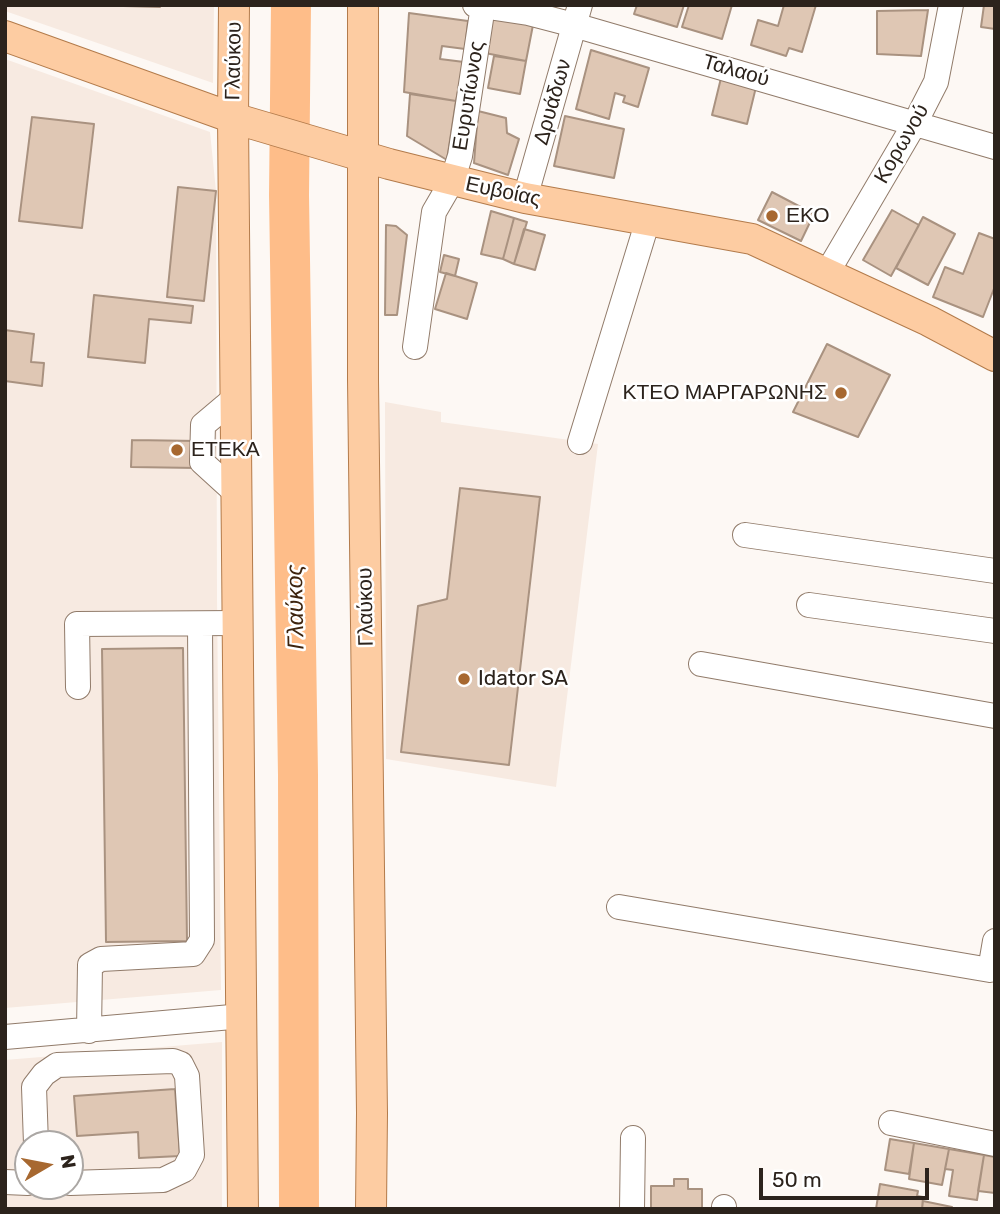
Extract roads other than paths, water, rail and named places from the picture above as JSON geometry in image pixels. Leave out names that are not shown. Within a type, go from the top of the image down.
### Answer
[{"type":"main road","name":"Γλαύκου","points":[[234,5],[242,120],[235,398],[243,1209]]},
{"type":"main road","name":"Γλαύκου","points":[[363,5],[352,154],[363,380],[371,1209]]},
{"type":"main road","name":"Ευβοίας","points":[[5,36],[242,120],[352,154],[526,198],[752,239],[929,321],[995,356]]},
{"type":"street","name":"Ταλαού","points":[[475,5],[528,13],[577,15],[995,147]]},
{"type":"street","name":"Κορωνού","points":[[827,273],[915,123],[937,79],[951,5]]},
{"type":"street","name":"Ευρυτίωνος","points":[[415,347],[434,212],[452,181],[462,146],[483,6]]},
{"type":"street","name":"Δρυάδων","points":[[526,198],[577,15]]},
{"type":"street","points":[[580,442],[648,220]]},
{"type":"street","points":[[745,535],[995,570]]},
{"type":"street","points":[[809,605],[995,631]]},
{"type":"street","points":[[78,687],[77,624],[237,623]]},
{"type":"street","points":[[89,1031],[90,965],[101,960],[193,954],[202,940],[200,624]]},
{"type":"street","points":[[701,664],[995,716]]},
{"type":"street","points":[[619,906],[990,970],[995,941]]},
{"type":"street","points":[[5,1037],[243,1016]]},
{"type":"street","points":[[170,1023],[173,1062]]},
{"type":"street","points":[[36,1130],[34,1087],[44,1073],[57,1065],[181,1064],[187,1076],[192,1155],[184,1170],[163,1180],[84,1183]]},
{"type":"street","points":[[891,1123],[995,1144]]},
{"type":"street","points":[[632,1209],[633,1138]]},
{"type":"waterway","name":"Γλαύκος","points":[[291,5],[289,195],[298,775],[299,1209]]},
{"type":"place","name":"ΕΚΟ","points":[[772,216]]},
{"type":"place","name":"ΚΤΕΟ ΜΑΡΓΑΡΩΝΗΣ","points":[[841,393]]},
{"type":"place","name":"ΕΤΕΚΑ","points":[[177,450]]},
{"type":"place","name":"Idator SA","points":[[464,679]]}]
